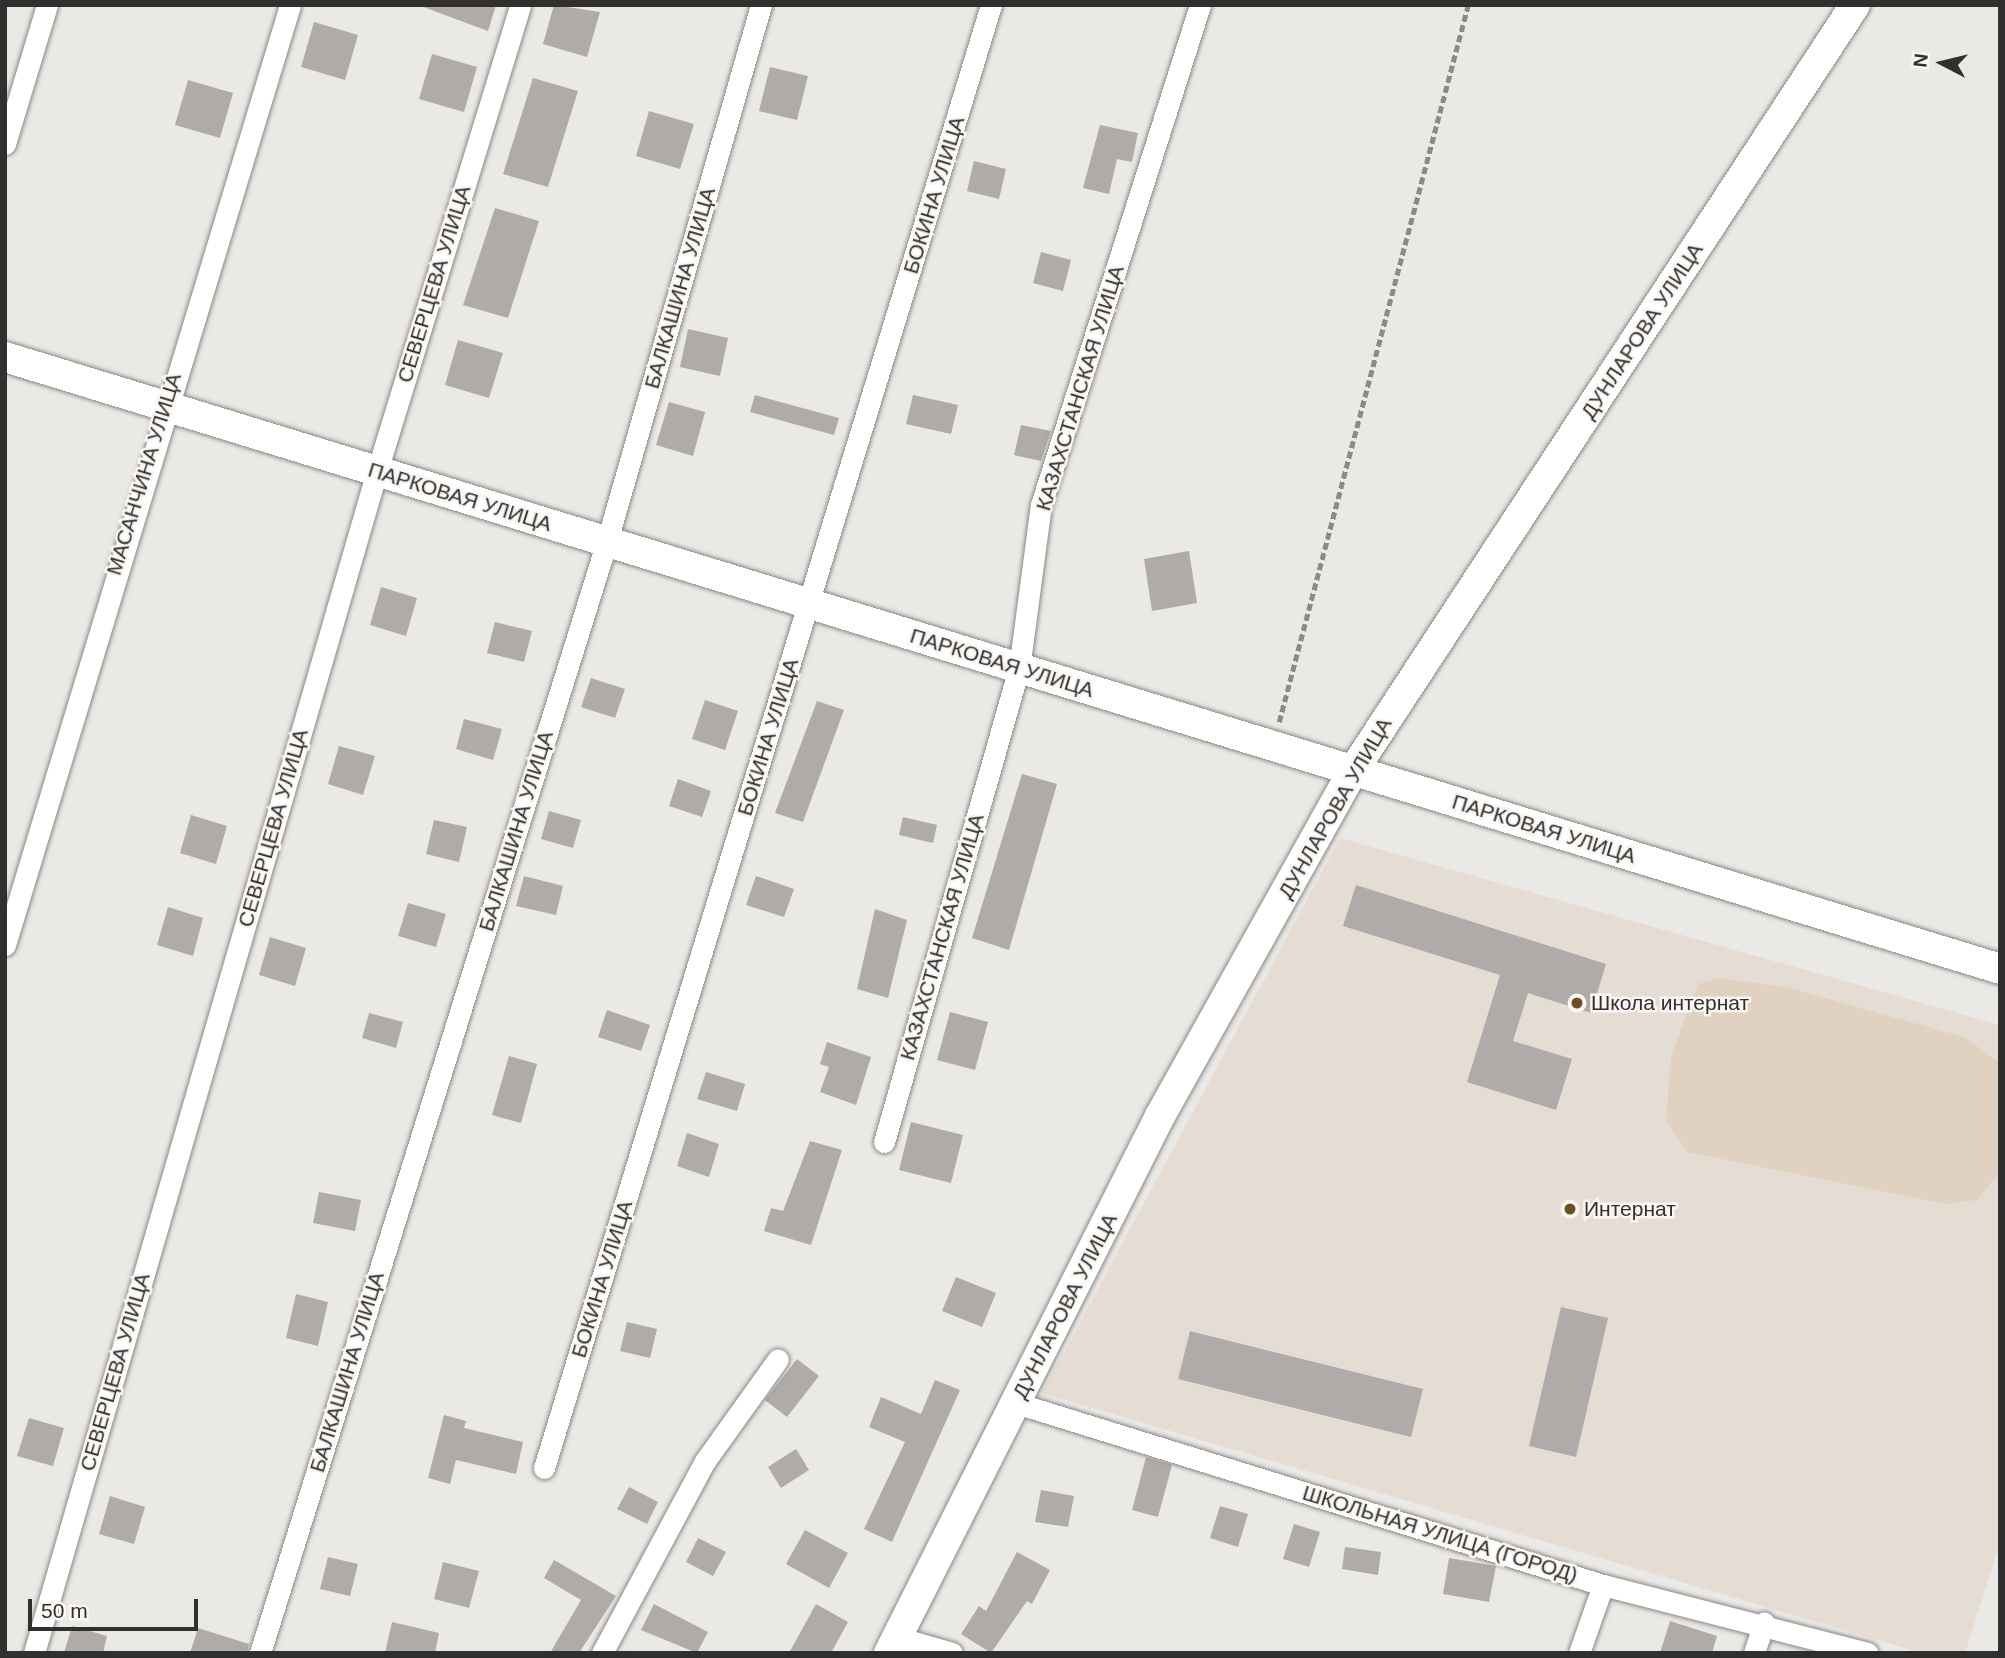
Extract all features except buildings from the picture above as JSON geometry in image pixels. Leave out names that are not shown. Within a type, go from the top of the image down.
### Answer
[{"type":"street","points":[[5,144],[47,5]]},
{"type":"street","name":"МАСАНЧИНА УЛИЦА","points":[[5,945],[164,406],[290,5]]},
{"type":"street","name":"СЕВЕРЦЕВА УЛИЦА","points":[[34,1653],[377,471],[520,5]]},
{"type":"street","name":"БАЛКАШИНА УЛИЦА","points":[[260,1653],[607,541],[761,5]]},
{"type":"street","name":"БОКИНА УЛИЦА","points":[[544,1468],[991,5]]},
{"type":"street","name":"КАЗАХСТАНСКАЯ УЛИЦА","points":[[884,1142],[1019,669],[1041,505],[1200,5]]},
{"type":"street","name":"ДУНЛАРОВА УЛИЦА","points":[[893,1645],[1160,1116],[1353,771],[1855,5]]},
{"type":"street","name":"ПАРКОВАЯ УЛИЦА","points":[[5,357],[2000,969]]},
{"type":"street","points":[[602,1653],[705,1461],[778,1359]]},
{"type":"street","name":"ШКОЛЬНАЯ УЛИЦА (ГОРОД)","points":[[1016,1402],[1603,1585],[1764,1623],[1822,1646],[1867,1653]]},
{"type":"street","points":[[1579,1653],[1603,1585]]},
{"type":"street","points":[[1754,1653],[1764,1623]]},
{"type":"street","points":[[893,1645],[952,1653]]},
{"type":"path","points":[[1273,745],[1468,5]]},
{"type":"shaded area","name":"Интернат","points":[[1340,838],[2000,1025],[2000,1543],[1965,1653],[1922,1653],[1042,1393]]},
{"type":"shaded area","points":[[1720,978],[1786,987],[1964,1037],[2000,1063],[2000,1172],[1977,1200],[1945,1204],[1687,1152],[1666,1121],[1671,1056],[1698,984]]},
{"type":"place","name":"Школа интернат","points":[[1577,1003]]},
{"type":"place","name":"Интернат","points":[[1570,1209]]}]
